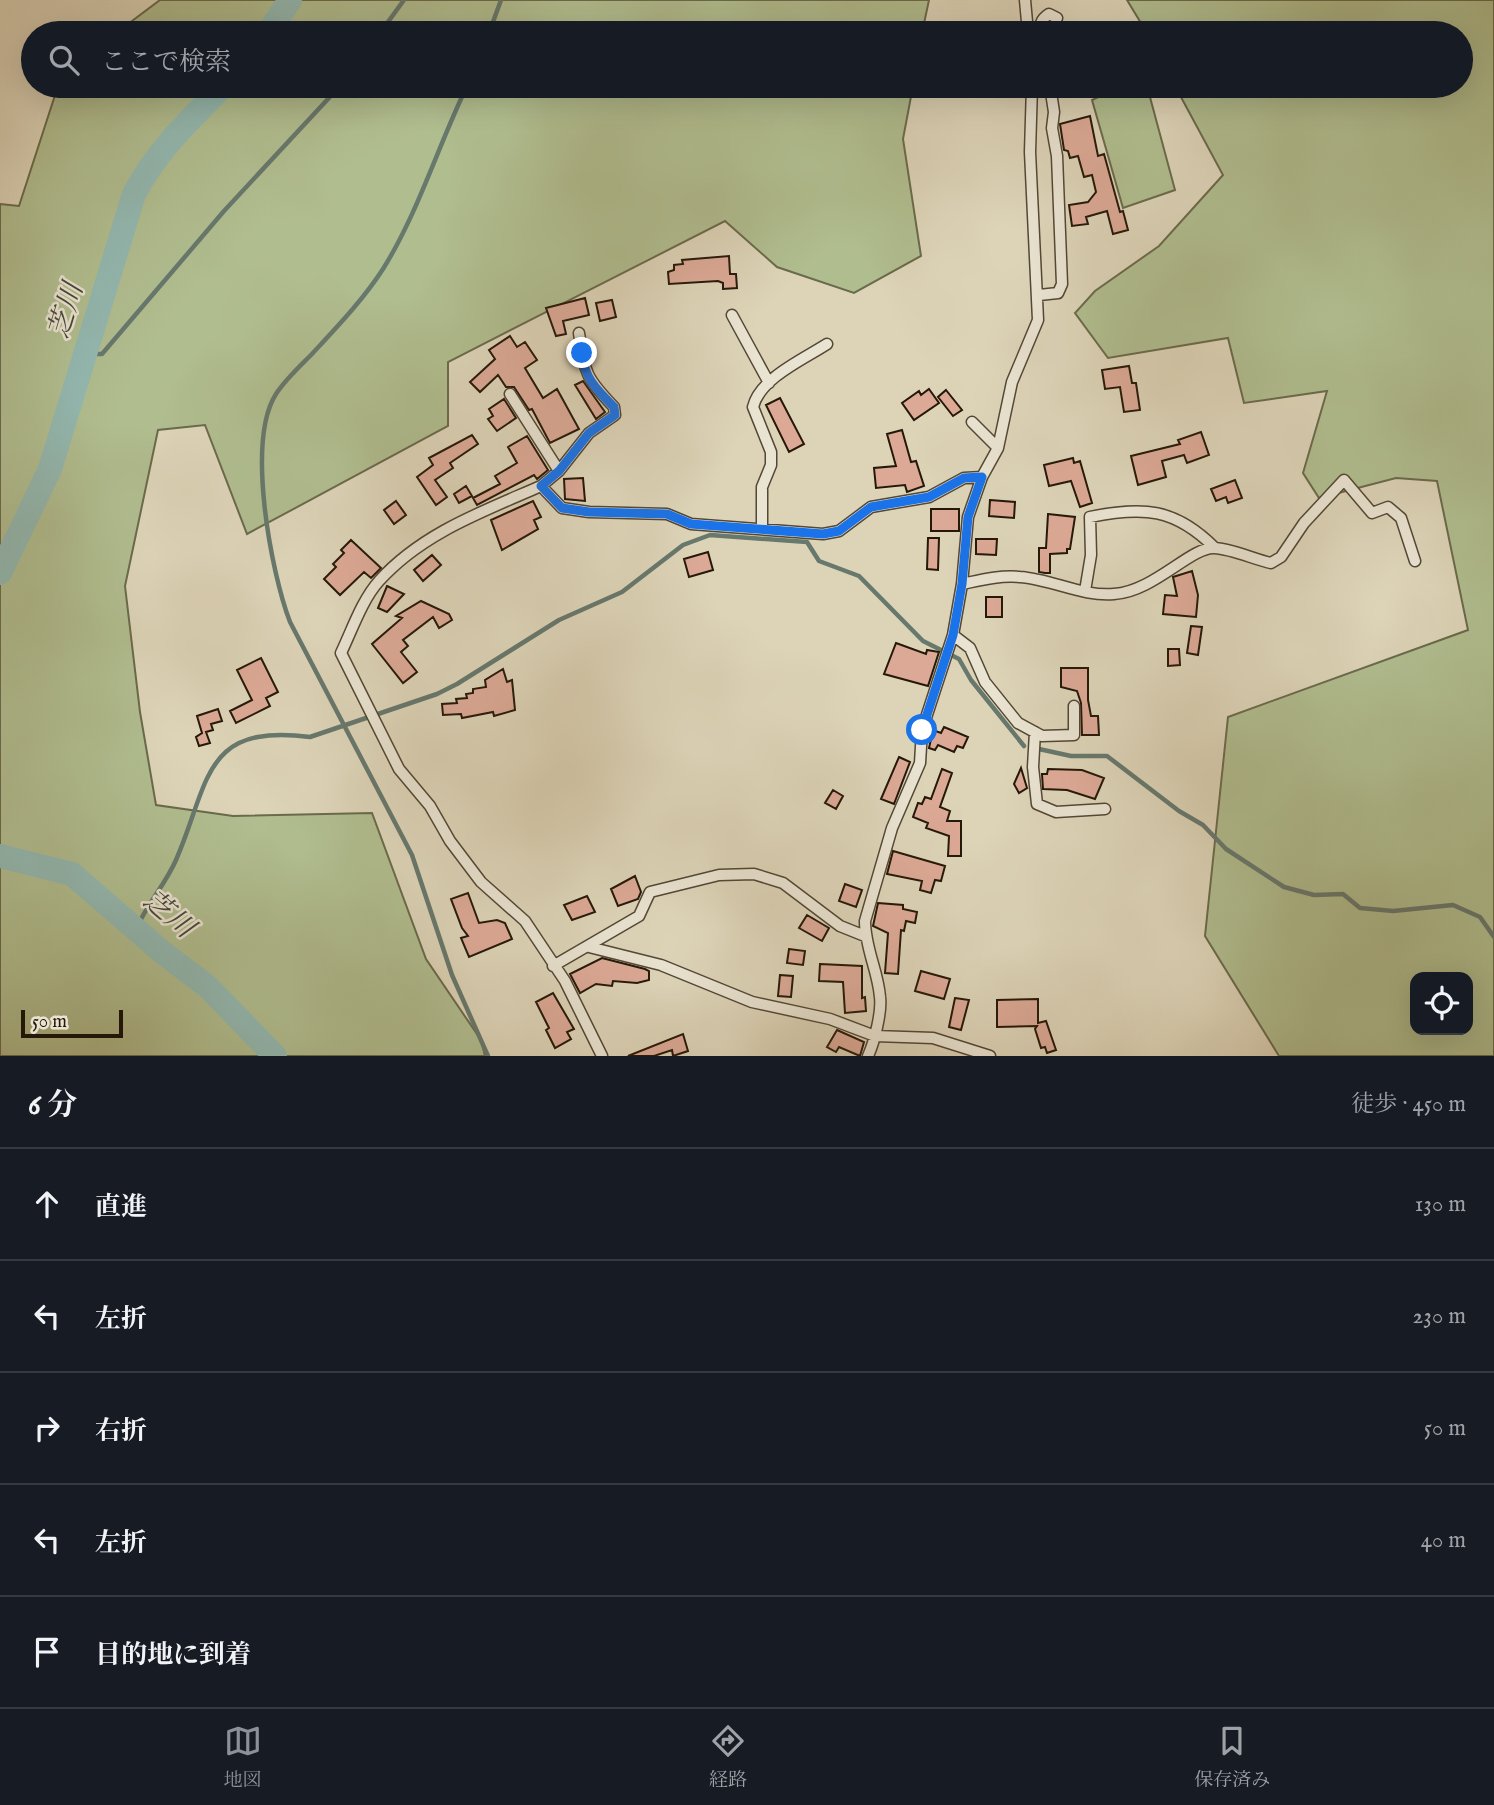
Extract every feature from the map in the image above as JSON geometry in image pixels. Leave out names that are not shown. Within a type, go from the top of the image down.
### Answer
[{"type":"street","points":[[1025,0],[1027,21]]},
{"type":"street","points":[[1042,21],[1049,14],[1057,18]]},
{"type":"street","points":[[867,1056],[875,1036],[881,999],[865,936],[872,891],[892,828],[920,763],[922,730],[953,635],[962,584],[968,517],[982,477],[998,448],[1012,382],[1038,320],[1039,295],[1030,152],[1032,98]]},
{"type":"street","points":[[1039,295],[1058,293],[1062,284],[1052,98]]},
{"type":"street","points":[[732,315],[769,383]]},
{"type":"street","points":[[579,332],[583,369],[591,383],[614,407],[615,415],[589,433],[559,471],[541,486],[457,523],[388,574],[379,582],[363,608],[341,653],[399,769],[430,806],[450,841],[481,883],[525,921],[565,981],[602,1056]]},
{"type":"street","points":[[762,528],[762,487],[771,465],[771,452],[753,407],[769,383],[827,344]]},
{"type":"street","points":[[510,394],[559,471]]},
{"type":"street","points":[[972,422],[998,448]]},
{"type":"street","points":[[541,486],[562,508],[589,512],[667,514],[691,524],[823,534],[839,531],[871,507],[929,497],[964,478],[982,477]]},
{"type":"street","points":[[962,584],[1003,576],[1022,577],[1112,595],[1129,593],[1155,582],[1203,549],[1216,548],[1271,563],[1281,557],[1304,523],[1344,480],[1373,513],[1388,507],[1401,518],[1415,561]]},
{"type":"street","points":[[1085,591],[1091,555],[1090,517],[1130,509],[1160,513],[1186,524],[1216,548]]},
{"type":"street","points":[[953,635],[970,648],[985,682],[1018,723],[1042,736],[1074,735],[1074,706]]},
{"type":"street","points":[[1035,732],[1033,767],[1037,804],[1056,813],[1105,809]]},
{"type":"street","points":[[553,966],[639,916],[650,892],[731,875],[754,874],[783,883],[840,926],[865,936]]},
{"type":"street","points":[[589,947],[652,962],[752,1002],[830,1019],[875,1036],[933,1038],[990,1056]]},
{"type":"green space","points":[[160,0],[929,0],[925,21],[132,21]]},
{"type":"green space","points":[[1127,0],[1494,0],[1494,1056],[1279,1056],[1205,936],[1228,717],[1468,630],[1437,481],[1396,478],[1319,498],[1303,473],[1327,391],[1244,403],[1228,338],[1108,358],[1075,313],[1095,291],[1159,246],[1223,175],[1181,98],[1473,98],[1473,21],[1140,21]]},
{"type":"green space","points":[[54,98],[911,98],[903,139],[921,256],[854,293],[777,267],[725,221],[448,362],[448,426],[247,534],[205,425],[158,430],[125,586],[140,712],[156,805],[233,816],[372,813],[426,959],[481,1040],[485,1056],[0,1056],[0,204],[19,206]]},
{"type":"green space","points":[[1150,98],[1175,190],[1123,208],[1092,100]]},
{"type":"building","points":[[1090,116],[1098,156],[1104,154],[1120,212],[1123,211],[1128,230],[1113,234],[1107,211],[1086,217],[1088,224],[1072,226],[1069,205],[1088,202],[1096,192],[1092,175],[1084,177],[1078,156],[1070,158],[1068,151],[1064,150],[1060,124]]},
{"type":"building","points":[[729,256],[730,274],[736,274],[737,288],[723,289],[723,283],[718,281],[669,284],[668,272],[674,270],[674,265],[683,264],[682,260]]},
{"type":"building","points":[[585,298],[589,315],[563,321],[566,334],[556,336],[546,308]]},
{"type":"building","points":[[612,300],[616,317],[600,321],[596,303]]},
{"type":"building","points":[[510,336],[517,347],[525,342],[537,360],[525,368],[543,398],[557,389],[579,429],[550,443],[532,409],[529,410],[514,387],[506,387],[498,375],[480,392],[470,382],[495,359],[489,350]]},
{"type":"building","points":[[1129,366],[1132,383],[1136,383],[1140,410],[1124,412],[1120,387],[1105,389],[1102,370]]},
{"type":"building","points":[[583,381],[605,412],[596,419],[575,385]]},
{"type":"building","points":[[929,389],[939,403],[914,420],[902,403],[919,391],[921,395]]},
{"type":"building","points":[[946,390],[962,410],[953,416],[938,397]]},
{"type":"building","points":[[780,398],[804,444],[789,452],[766,405]]},
{"type":"building","points":[[504,399],[516,418],[497,431],[488,419],[493,416],[489,409]]},
{"type":"building","points":[[902,430],[911,462],[916,461],[924,486],[907,492],[905,485],[876,488],[874,468],[896,466],[887,434]]},
{"type":"building","points":[[1201,432],[1209,455],[1187,463],[1184,455],[1162,461],[1166,477],[1138,485],[1131,456],[1180,444],[1178,440]]},
{"type":"building","points":[[472,435],[478,444],[450,463],[453,468],[435,480],[447,497],[436,505],[417,477],[433,465],[429,458]]},
{"type":"building","points":[[527,436],[548,470],[537,479],[534,475],[477,505],[473,498],[500,484],[495,476],[517,463],[508,447]]},
{"type":"building","points":[[1073,458],[1074,463],[1080,461],[1092,503],[1080,507],[1071,481],[1049,486],[1044,465]]},
{"type":"building","points":[[583,478],[585,501],[565,499],[564,479]]},
{"type":"building","points":[[1235,480],[1242,498],[1228,503],[1226,497],[1216,501],[1211,489]]},
{"type":"building","points":[[466,486],[472,496],[459,503],[454,494]]},
{"type":"building","points":[[990,500],[1015,502],[1014,518],[989,516]]},
{"type":"building","points":[[396,501],[406,515],[394,524],[384,510]]},
{"type":"building","points":[[533,501],[541,517],[534,520],[538,529],[502,550],[491,520]]},
{"type":"building","points":[[931,509],[959,509],[959,531],[931,531]]},
{"type":"building","points":[[1048,514],[1075,517],[1070,549],[1067,549],[1067,553],[1050,554],[1050,573],[1045,573],[1039,572],[1039,548],[1046,548]]},
{"type":"building","points":[[928,538],[939,538],[938,570],[927,569]]},
{"type":"building","points":[[976,539],[997,539],[996,555],[976,554]]},
{"type":"building","points":[[351,540],[381,568],[371,578],[364,572],[340,595],[324,579],[336,567],[333,564],[344,553],[341,550]]},
{"type":"building","points":[[708,552],[713,570],[689,577],[684,559]]},
{"type":"building","points":[[432,555],[441,565],[423,581],[414,570]]},
{"type":"building","points":[[1192,571],[1198,595],[1196,617],[1163,614],[1165,595],[1177,596],[1173,577]]},
{"type":"building","points":[[387,586],[404,594],[387,612],[378,608]]},
{"type":"building","points":[[986,597],[1002,597],[1002,617],[986,617]]},
{"type":"building","points":[[421,601],[449,614],[452,620],[439,628],[433,617],[403,640],[408,646],[401,652],[417,672],[403,683],[372,644],[402,618],[396,616]]},
{"type":"building","points":[[1191,626],[1202,627],[1198,655],[1187,653]]},
{"type":"building","points":[[896,643],[926,654],[927,650],[939,652],[928,686],[884,674]]},
{"type":"building","points":[[1168,649],[1179,649],[1180,665],[1168,666]]},
{"type":"building","points":[[261,658],[278,692],[266,698],[270,706],[236,723],[230,711],[252,700],[237,670]]},
{"type":"building","points":[[1061,668],[1088,668],[1088,700],[1091,716],[1098,716],[1099,735],[1082,735],[1081,703],[1077,691],[1061,687]]},
{"type":"building","points":[[503,669],[507,682],[512,680],[515,710],[494,716],[493,712],[462,718],[461,714],[443,715],[442,704],[457,703],[456,699],[467,698],[466,694],[473,693],[473,689],[486,687],[485,680]]},
{"type":"building","points":[[218,709],[222,721],[211,724],[213,730],[206,732],[210,743],[199,746],[196,737],[202,733],[197,716]]},
{"type":"building","points":[[944,727],[968,737],[963,748],[957,746],[954,752],[938,745],[935,750],[929,748],[933,730],[941,733]]},
{"type":"building","points":[[899,757],[910,762],[894,804],[881,799]]},
{"type":"building","points":[[1021,768],[1027,788],[1019,793],[1014,784]]},
{"type":"building","points":[[942,769],[952,773],[940,807],[950,811],[947,821],[961,821],[961,856],[948,856],[949,836],[926,828],[928,823],[913,817],[918,803],[922,804],[925,797],[931,799]]},
{"type":"building","points":[[1048,769],[1082,770],[1104,778],[1095,799],[1067,790],[1043,789],[1042,774],[1047,774]]},
{"type":"building","points":[[833,790],[843,796],[836,809],[825,803]]},
{"type":"building","points":[[893,851],[945,866],[941,881],[935,880],[931,893],[920,890],[922,881],[887,874]]},
{"type":"building","points":[[635,876],[641,892],[638,899],[618,906],[611,889]]},
{"type":"building","points":[[845,884],[862,890],[856,907],[839,901]]},
{"type":"building","points":[[468,893],[479,923],[497,920],[505,923],[512,939],[469,957],[461,938],[468,936],[462,928],[451,899]]},
{"type":"building","points":[[587,896],[595,912],[572,920],[564,905]]},
{"type":"building","points":[[878,903],[903,905],[903,909],[917,912],[915,923],[906,921],[904,931],[901,930],[898,974],[885,973],[888,933],[873,926]]},
{"type":"building","points":[[807,915],[829,928],[822,941],[799,928]]},
{"type":"building","points":[[789,949],[805,951],[803,965],[787,963]]},
{"type":"building","points":[[602,958],[645,969],[649,971],[649,980],[637,983],[613,981],[612,986],[596,984],[580,993],[570,974]]},
{"type":"building","points":[[820,964],[862,966],[862,998],[865,997],[866,1011],[845,1013],[843,982],[819,981]]},
{"type":"building","points":[[921,971],[950,979],[944,999],[915,991]]},
{"type":"building","points":[[780,975],[793,976],[791,997],[778,996]]},
{"type":"building","points":[[553,993],[574,1029],[567,1032],[571,1039],[555,1048],[536,1002]]},
{"type":"building","points":[[955,998],[969,1000],[961,1030],[949,1027]]},
{"type":"building","points":[[1038,999],[1038,1023],[1046,1021],[1056,1050],[1047,1053],[1045,1047],[1041,1048],[1035,1029],[1037,1026],[997,1027],[997,1000]]},
{"type":"building","points":[[837,1030],[864,1042],[860,1056],[839,1047],[836,1052],[827,1047]]},
{"type":"building","points":[[683,1034],[688,1051],[673,1056],[672,1050],[654,1056],[628,1056]]},
{"type":"waterway","name":"芝川","points":[[276,21],[290,0]]},
{"type":"waterway","points":[[389,21],[404,0]]},
{"type":"waterway","points":[[493,21],[501,0]]},
{"type":"waterway","name":"芝川","points":[[0,573],[50,469],[134,194],[163,150],[211,98]]},
{"type":"waterway","points":[[85,354],[102,354],[224,211],[329,98]]},
{"type":"waterway","points":[[461,98],[407,225],[383,269],[349,314],[276,394],[267,415],[262,474],[269,540],[290,622],[412,855],[452,975],[488,1056]]},
{"type":"waterway","points":[[136,929],[176,860],[205,783],[215,764],[229,749],[248,739],[275,735],[310,737],[437,694],[559,620],[622,592],[683,545],[710,535],[807,542],[819,561],[859,576],[923,641],[959,659],[971,680],[1024,746]]},
{"type":"waterway","points":[[1039,749],[1071,756],[1107,756],[1179,811],[1203,825],[1226,849],[1284,887],[1314,895],[1343,894],[1360,908],[1393,911],[1453,905],[1480,917],[1494,937]]},
{"type":"waterway","name":"芝川","points":[[0,856],[72,874],[162,952],[208,987],[275,1056]]},
{"type":"route","points":[[582,353],[583,369],[591,383],[614,407],[615,415],[589,433],[559,471],[541,486],[562,508],[589,512],[667,514],[691,524],[823,534],[839,531],[871,507],[929,497],[964,478],[982,477],[968,517],[962,584],[953,635],[922,730]]}]
